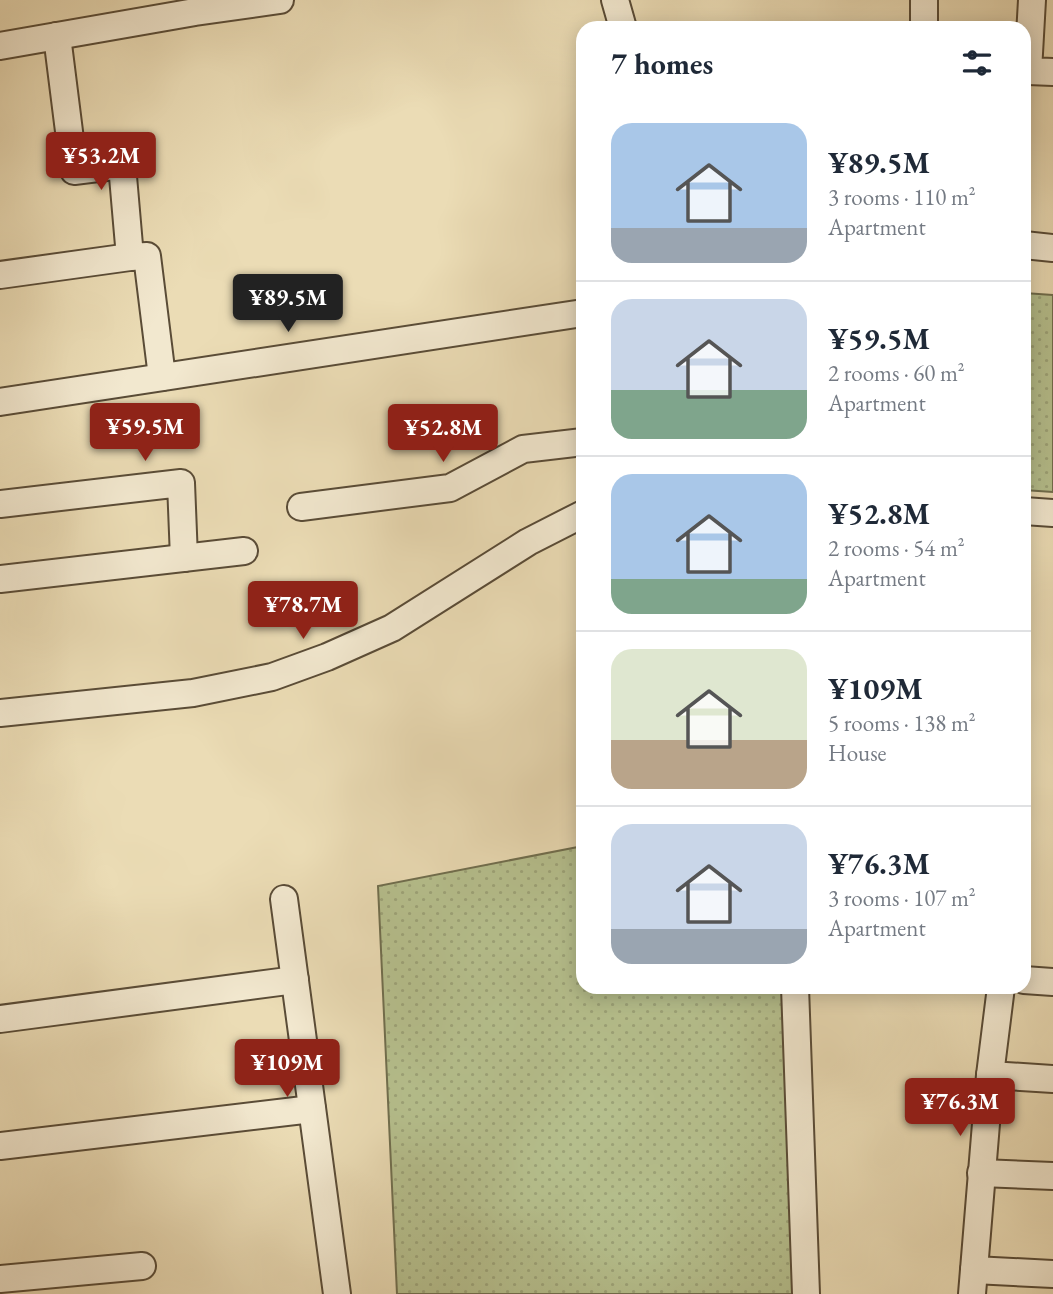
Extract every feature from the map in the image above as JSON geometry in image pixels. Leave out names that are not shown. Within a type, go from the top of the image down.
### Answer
[{"type":"street","points":[[0,46],[195,6],[280,0]]},
{"type":"street","points":[[615,0],[621,21]]},
{"type":"street","points":[[924,0],[924,21]]},
{"type":"street","points":[[1031,21],[1032,0]]},
{"type":"street","points":[[57,36],[74,171],[122,165],[130,257]]},
{"type":"street","points":[[1031,71],[1053,72]]},
{"type":"street","points":[[1031,245],[1053,248]]},
{"type":"street","points":[[0,275],[147,256],[162,377]]},
{"type":"street","points":[[0,402],[576,314]]},
{"type":"street","points":[[301,507],[450,488],[523,449],[576,443]]},
{"type":"street","points":[[0,504],[181,482],[184,558]]},
{"type":"street","points":[[1031,511],[1053,513]]},
{"type":"street","points":[[0,713],[193,692],[272,677],[327,657],[392,628],[528,542],[576,518]]},
{"type":"street","points":[[0,579],[244,551]]},
{"type":"street","points":[[284,899],[337,1294]]},
{"type":"street","points":[[0,1019],[295,980]]},
{"type":"street","points":[[1031,980],[1053,982]]},
{"type":"street","points":[[795,994],[806,1294]]},
{"type":"street","points":[[1000,994],[990,1075],[973,1282],[1053,1274]]},
{"type":"street","points":[[990,1075],[1053,1079]]},
{"type":"street","points":[[0,1146],[312,1110]]},
{"type":"street","points":[[981,1173],[1053,1176]]},
{"type":"street","points":[[0,1279],[142,1266]]},
{"type":"green space","points":[[1031,293],[1053,295],[1053,492],[1031,490]]},
{"type":"green space","points":[[576,847],[576,994],[784,994],[795,1294],[397,1294],[378,886]]}]
